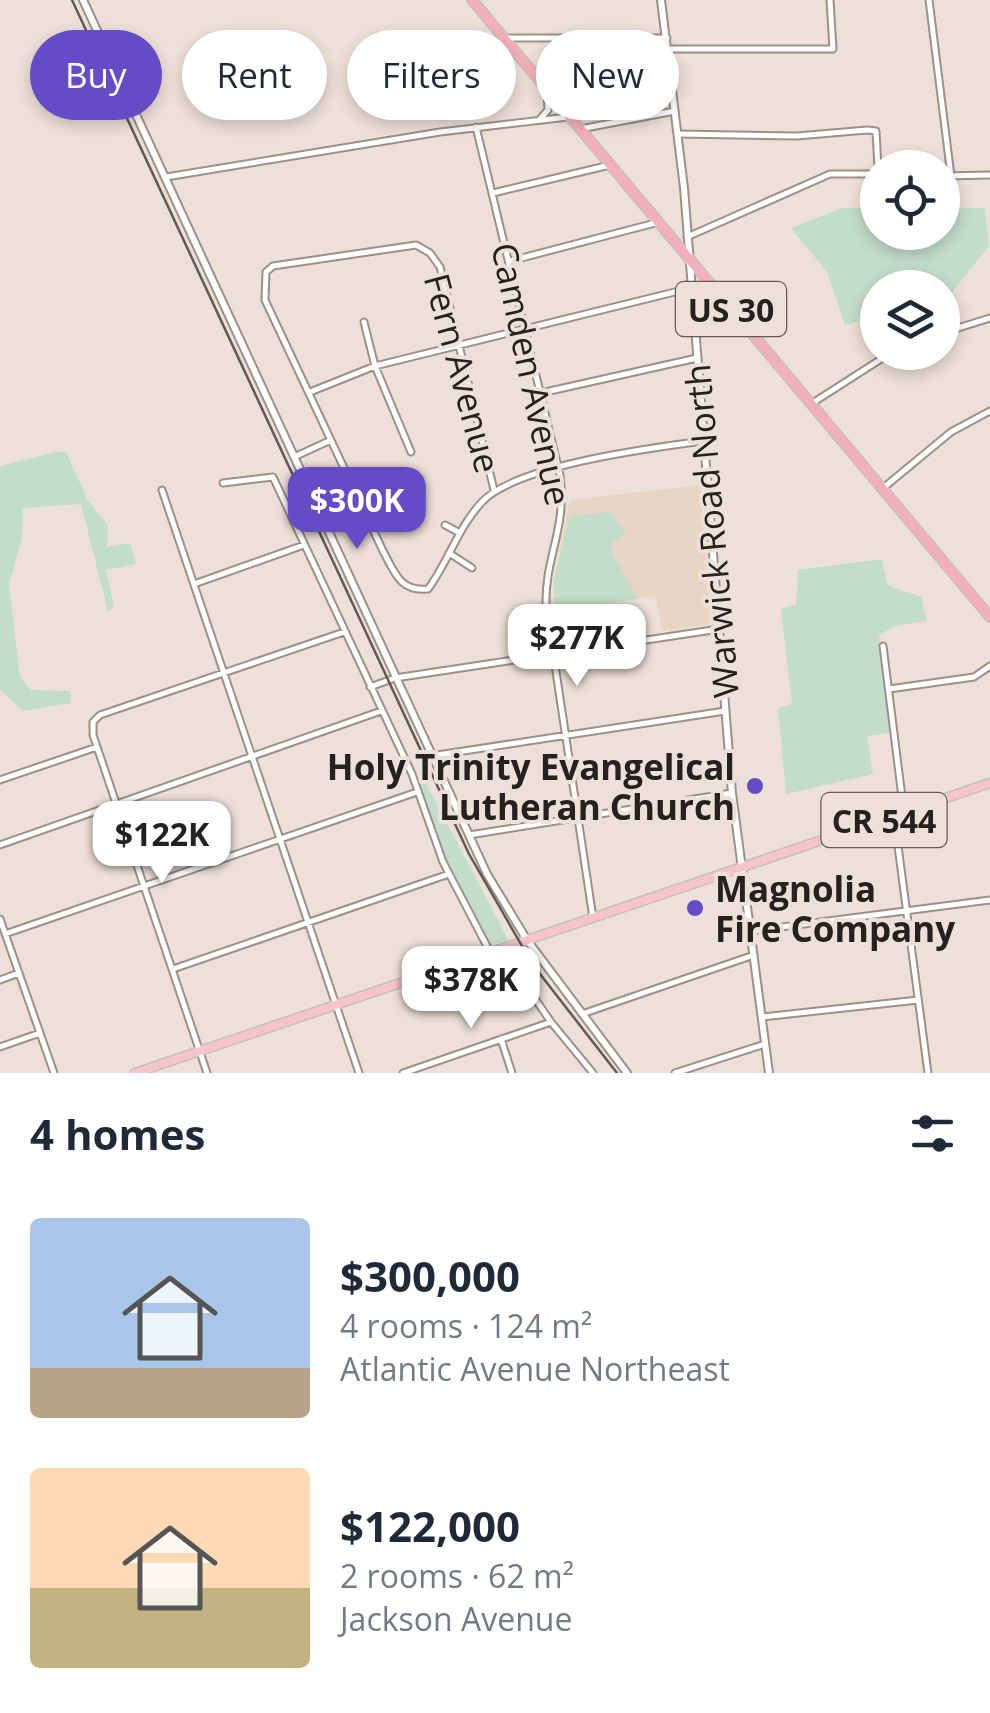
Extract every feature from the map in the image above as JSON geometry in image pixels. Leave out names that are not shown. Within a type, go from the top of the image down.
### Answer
[{"type":"highway","name":"US 30","points":[[472,0],[497,30]]},
{"type":"highway","name":"US 30","points":[[516,53],[536,78]]},
{"type":"highway","name":"US 30","points":[[571,120],[990,617]]},
{"type":"main road","name":"CR 544","points":[[135,1073],[990,783]]},
{"type":"street","points":[[82,0],[468,836],[526,940],[627,1073]]},
{"type":"street","name":"Warwick Road North","points":[[661,0],[666,30]]},
{"type":"street","points":[[679,49],[833,48],[830,0]]},
{"type":"street","points":[[928,0],[948,150]]},
{"type":"street","points":[[164,177],[476,126],[538,120]]},
{"type":"street","points":[[580,129],[624,120]]},
{"type":"street","name":"Warwick Road North","points":[[676,120],[732,793],[769,1073]]},
{"type":"street","points":[[598,150],[595,138],[601,124]]},
{"type":"street","name":"Camden Avenue","points":[[476,126],[558,468],[563,519],[545,587],[593,918]]},
{"type":"street","points":[[678,134],[876,131],[877,150]]},
{"type":"street","points":[[493,193],[610,165]]},
{"type":"street","points":[[688,238],[830,174],[860,172]]},
{"type":"street","points":[[960,176],[990,175]]},
{"type":"street","points":[[510,260],[659,222]]},
{"type":"street","name":"Fern Avenue","points":[[310,392],[265,300],[268,270],[292,262],[416,244],[432,255],[440,267],[494,490]]},
{"type":"street","points":[[691,288],[375,366],[310,392],[404,585],[428,588],[460,533],[494,490],[558,468],[646,448],[703,442]]},
{"type":"street","points":[[960,327],[990,318]]},
{"type":"street","points":[[364,322],[375,366],[411,452]]},
{"type":"street","points":[[541,393],[696,358]]},
{"type":"street","points":[[811,404],[864,370]]},
{"type":"street","points":[[882,488],[950,432],[990,410]]},
{"type":"street","points":[[294,457],[332,440]]},
{"type":"street","points":[[222,483],[272,478],[382,711],[449,874],[490,952]]},
{"type":"street","points":[[162,490],[359,1073]]},
{"type":"street","points":[[445,525],[460,533]]},
{"type":"street","points":[[194,584],[304,545]]},
{"type":"street","points":[[450,553],[472,568]]},
{"type":"street","points":[[370,687],[395,678],[719,629]]},
{"type":"street","points":[[207,1073],[97,747],[94,719],[344,632]]},
{"type":"street","points":[[882,646],[904,813]]},
{"type":"street","points":[[889,689],[974,677],[990,666]]},
{"type":"street","points":[[0,845],[382,711]]},
{"type":"street","points":[[431,756],[725,712]]},
{"type":"street","points":[[0,780],[97,747]]},
{"type":"street","points":[[5,934],[417,792]]},
{"type":"street","points":[[468,836],[732,793]]},
{"type":"street","points":[[894,816],[928,1073]]},
{"type":"street","points":[[172,970],[449,874]]},
{"type":"street","points":[[751,931],[989,900],[990,908]]},
{"type":"street","points":[[0,919],[54,1073]]},
{"type":"street","points":[[501,949],[592,1073]]},
{"type":"street","points":[[580,1015],[754,954]]},
{"type":"street","points":[[0,980],[19,973]]},
{"type":"street","points":[[762,1018],[918,1000]]},
{"type":"street","points":[[403,1073],[551,1022]]},
{"type":"street","points":[[0,1047],[40,1033]]},
{"type":"street","points":[[500,1039],[512,1073]]},
{"type":"street","points":[[675,1073],[765,1044]]},
{"type":"shaded area","points":[[701,485],[711,624],[662,631],[656,596],[554,610],[554,578],[570,500]]},
{"type":"green space","points":[[842,208],[860,208],[860,250],[960,250],[960,208],[985,208],[989,246],[960,282],[960,270],[860,270],[860,321],[845,325],[827,272],[791,228]]},
{"type":"green space","points":[[66,452],[88,501],[108,525],[107,547],[130,543],[136,564],[106,570],[114,606],[108,612],[81,504],[23,508],[22,538],[9,585],[20,676],[31,690],[70,691],[71,703],[23,711],[0,690],[0,466]]},
{"type":"green space","points":[[611,512],[626,534],[613,542],[611,551],[638,599],[554,610],[554,578],[570,516]]},
{"type":"green space","points":[[882,559],[887,585],[921,597],[927,621],[895,626],[879,635],[889,733],[867,736],[873,774],[786,794],[778,708],[792,704],[781,608],[796,605],[798,570]]},
{"type":"green space","points":[[422,776],[509,941],[490,944],[467,905],[430,822],[417,779]]},
{"type":"railway","points":[[72,0],[469,854],[533,965],[617,1073]]},
{"type":"place","name":"Holy Trinity Evangelical Lutheran Church","points":[[755,786]]},
{"type":"place","name":"Magnolia Fire Company","points":[[695,908]]}]
